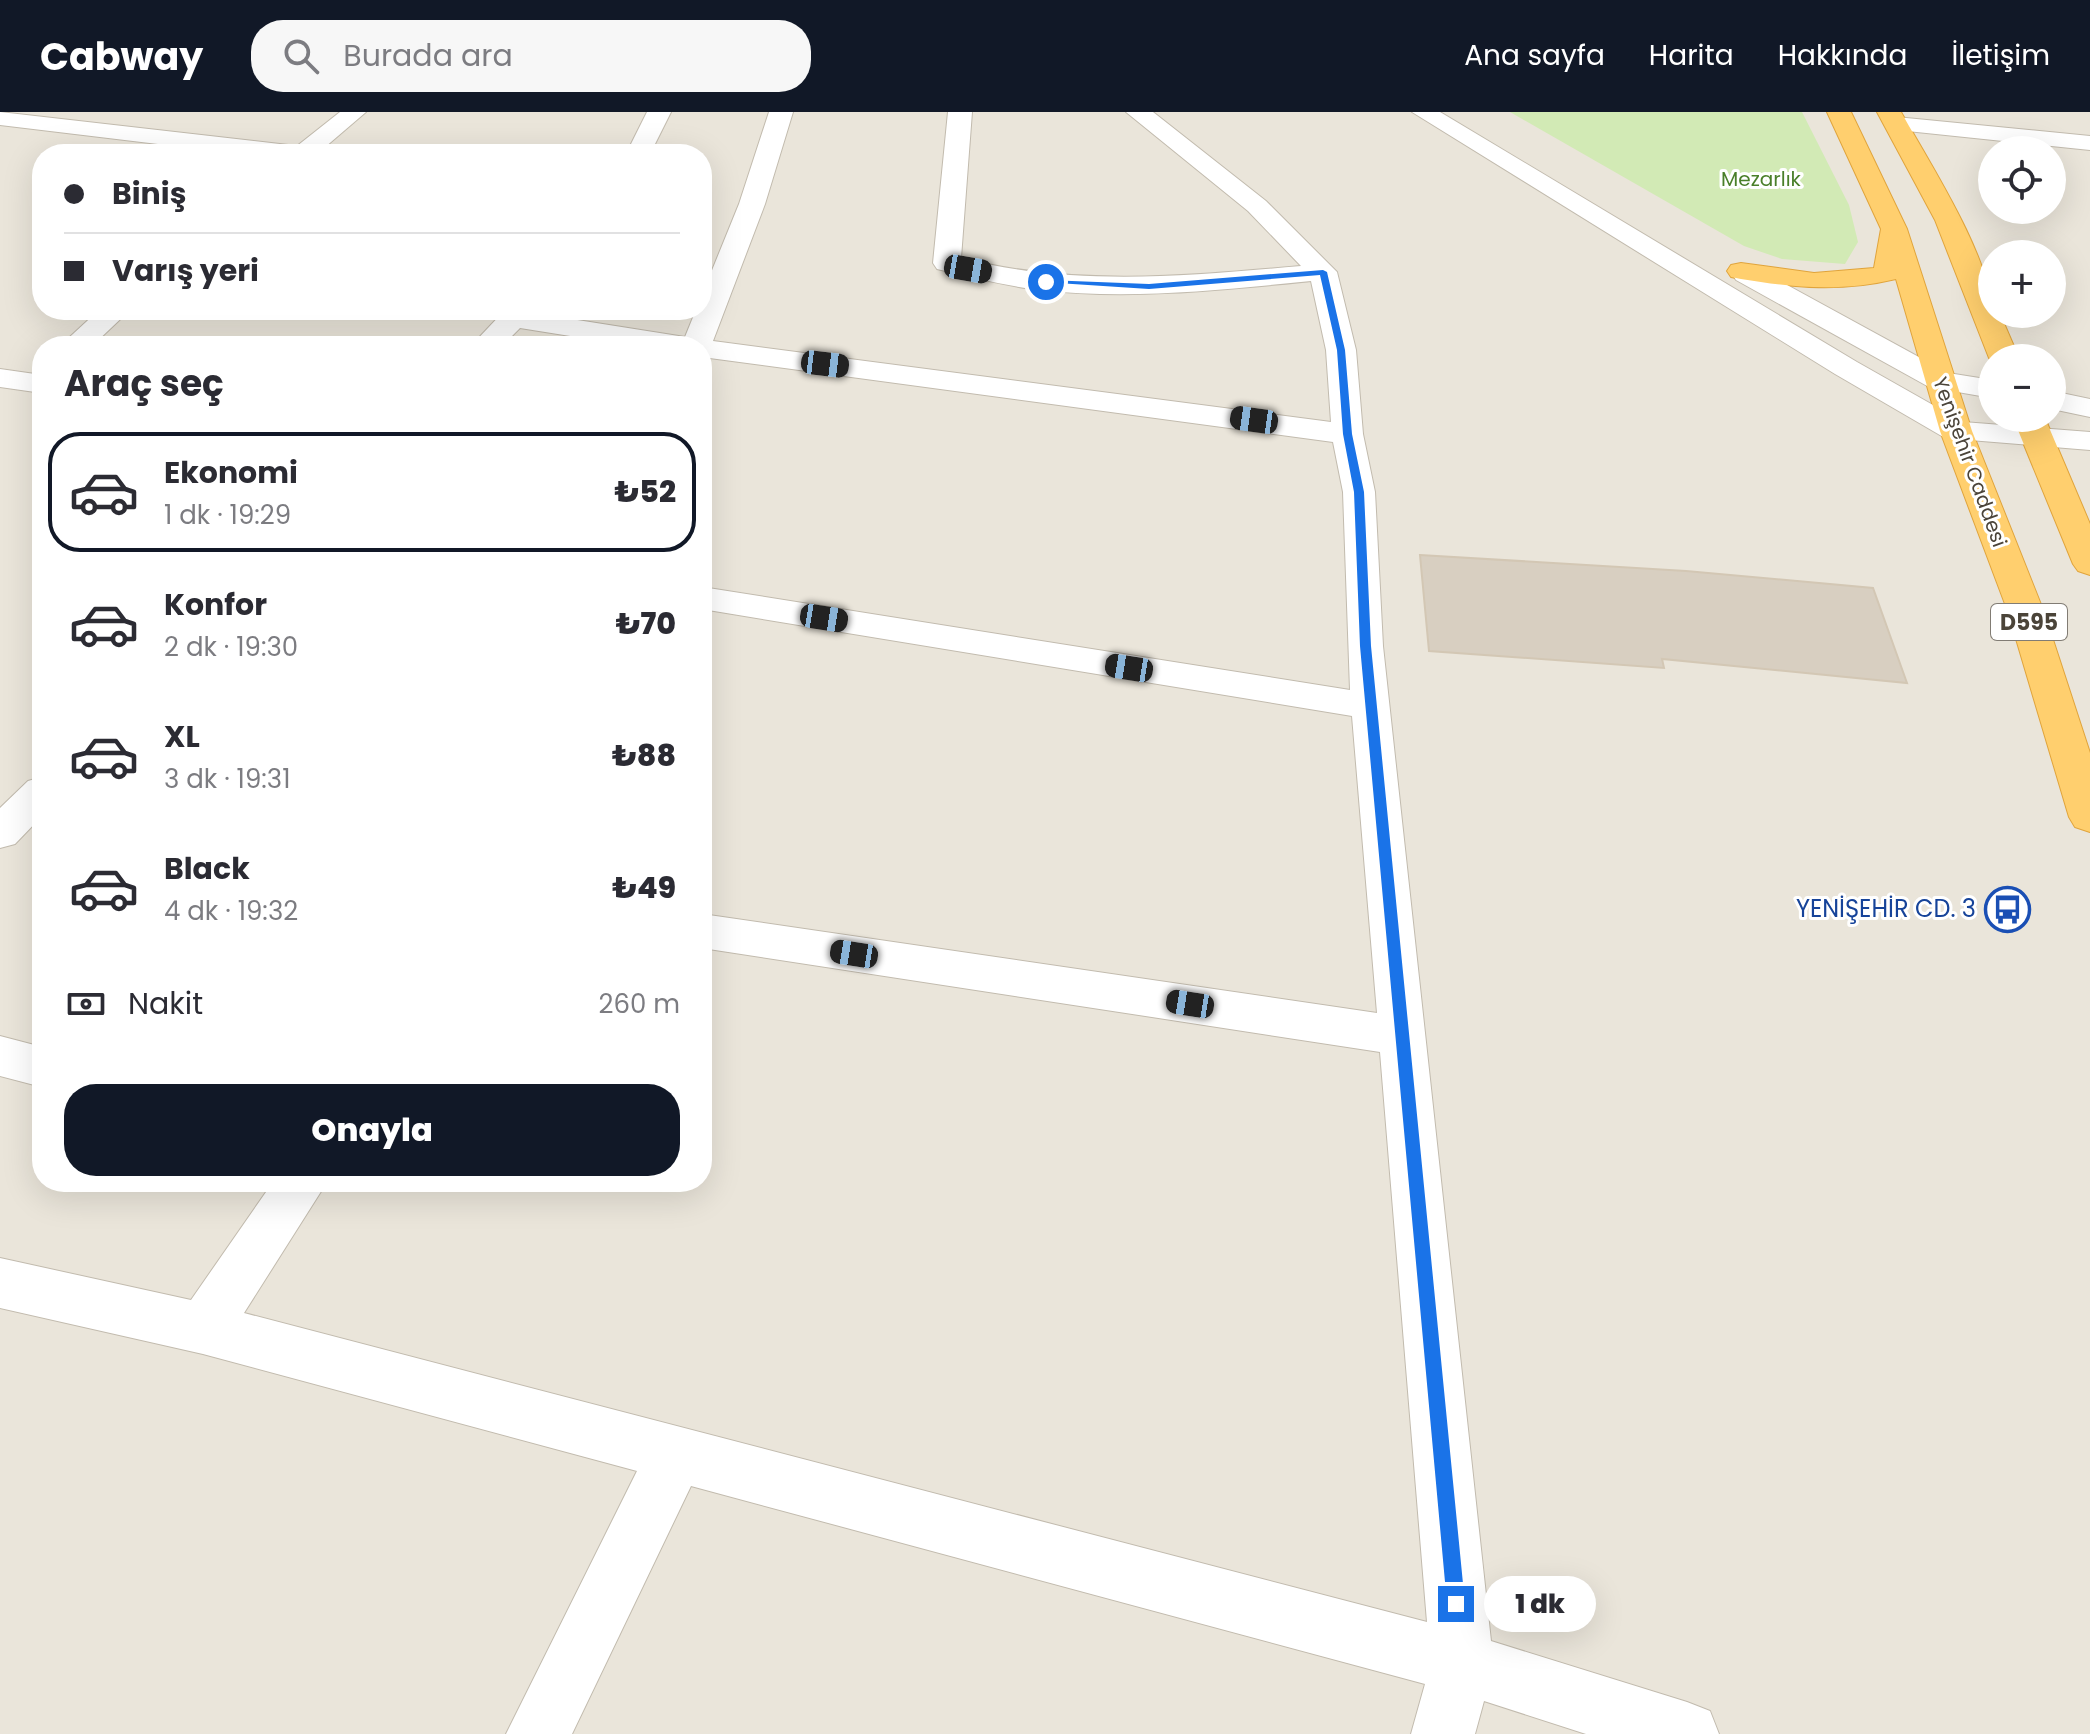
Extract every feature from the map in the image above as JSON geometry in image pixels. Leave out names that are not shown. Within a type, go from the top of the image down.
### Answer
[{"type":"highway","name":"Yenişehir Caddesi","points":[[1839,112],[1894,229],[1956,431],[2026,612],[2090,817]]},
{"type":"highway","points":[[1892,118],[1948,220],[1998,344]]},
{"type":"highway","points":[[1741,271],[1812,283],[1866,279],[1887,273],[1894,229]]},
{"type":"highway","points":[[2034,432],[2090,564]]},
{"type":"street","points":[[314,144],[354,112]]},
{"type":"street","points":[[643,144],[659,112]]},
{"type":"street","points":[[712,305],[752,204],[781,112]]},
{"type":"street","points":[[960,112],[947,263],[1046,282],[1120,287],[1323,272]]},
{"type":"street","points":[[1138,112],[1257,206],[1323,272],[1341,350],[1347,434],[1359,492],[1365,646],[1462,1663],[1443,1734]]},
{"type":"street","points":[[1424,112],[1846,368],[1956,431],[1978,430]]},
{"type":"street","points":[[1467,112],[1686,242]]},
{"type":"street","points":[[1,115],[225,144]]},
{"type":"street","points":[[1892,118],[2090,143]]},
{"type":"street","points":[[1714,257],[1940,381],[1978,387]]},
{"type":"street","points":[[86,336],[105,320]]},
{"type":"street","points":[[496,336],[512,320]]},
{"type":"street","points":[[550,320],[634,336]]},
{"type":"street","points":[[712,349],[1347,434]]},
{"type":"street","points":[[0,378],[32,380]]},
{"type":"street","points":[[2066,403],[2090,408]]},
{"type":"street","points":[[2050,432],[2090,441]]},
{"type":"street","points":[[712,600],[1373,707]]},
{"type":"street","points":[[0,833],[32,801]]},
{"type":"street","points":[[712,932],[1403,1036]]},
{"type":"street","points":[[0,1056],[32,1064]]},
{"type":"street","points":[[203,1328],[295,1192]]},
{"type":"street","points":[[0,1283],[203,1328],[1462,1663],[1687,1734]]},
{"type":"street","points":[[538,1734],[676,1454]]},
{"type":"shaded area","points":[[0,112],[2090,112],[2090,1734],[0,1734]]},
{"type":"green space","name":"Mezarlık","points":[[1510,112],[1802,112],[1849,205],[1858,242],[1845,264],[1782,259],[1744,246]]},
{"type":"building","points":[[1420,555],[1686,571],[1873,588],[1907,683],[1662,659],[1664,668],[1429,651]]},
{"type":"place","name":"YENİŞEHİR CD. 3","points":[[2007,909]]},
{"type":"route","points":[[1046,282],[1120,287],[1177,285],[1323,272],[1341,350],[1347,434],[1359,492],[1365,646],[1456,1604]]}]
